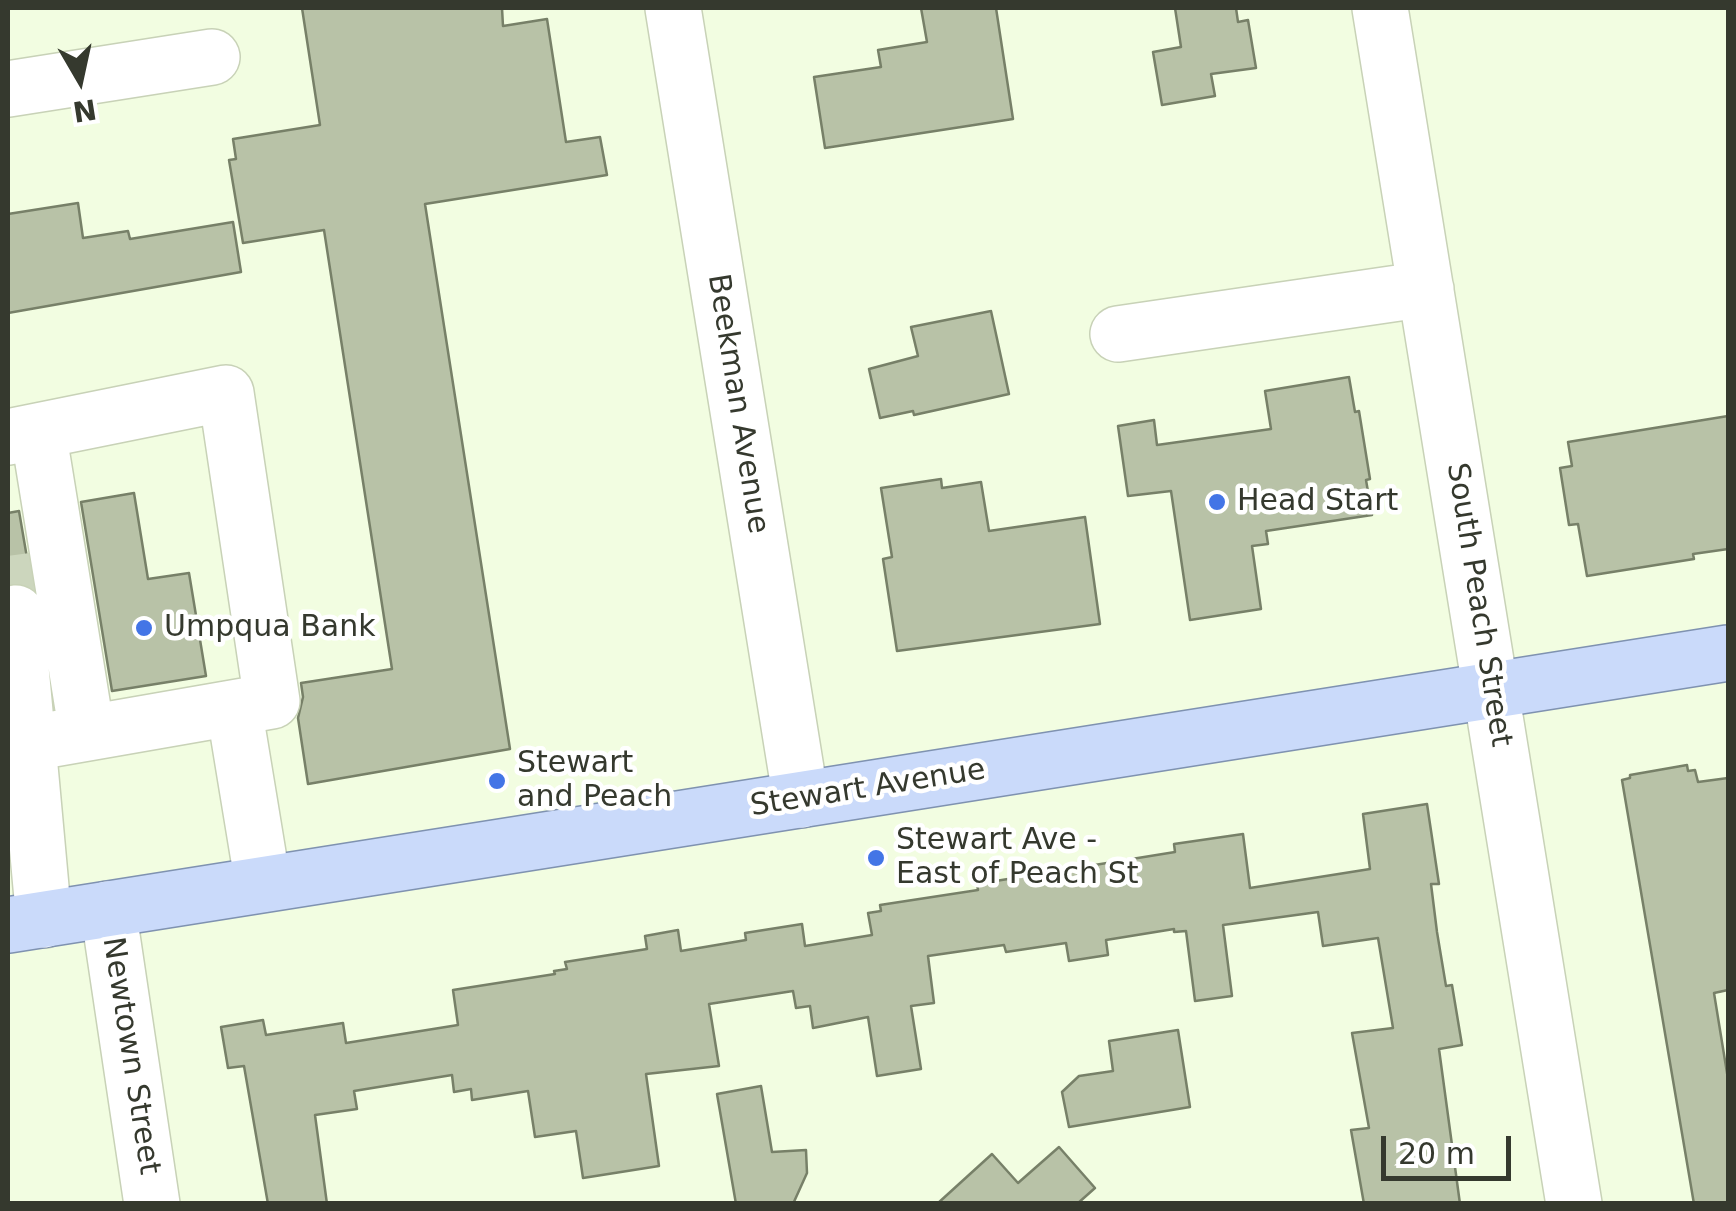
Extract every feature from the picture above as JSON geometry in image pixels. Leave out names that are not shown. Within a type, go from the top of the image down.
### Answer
[{"type":"main road","name":"Stewart Avenue","points":[[26,922],[1728,653]]},
{"type":"street","name":"Beekman Avenue","points":[[673,8],[801,800]]},
{"type":"street","name":"South Peach Street","points":[[1380,8],[1574,1204]]},
{"type":"street","points":[[8,89],[212,57]]},
{"type":"street","points":[[1118,334],[1426,289]]},
{"type":"street","points":[[17,745],[87,734],[272,701],[226,393],[22,434],[87,734]]},
{"type":"street","points":[[16,613],[17,745],[26,922]]},
{"type":"street","points":[[234,708],[263,884]]},
{"type":"street","name":"Newtown Street","points":[[108,909],[152,1204]]},
{"type":"building","points":[[302,8],[502,8],[503,26],[547,19],[566,142],[600,137],[607,175],[425,204],[510,749],[308,784],[298,718],[303,697],[301,683],[392,669],[324,230],[243,243],[229,160],[236,159],[233,139],[320,125]]},
{"type":"building","points":[[921,8],[996,8],[1013,119],[825,148],[814,77],[881,67],[878,50],[927,42]]},
{"type":"building","points":[[1175,8],[1236,8],[1238,22],[1248,20],[1256,68],[1211,74],[1215,96],[1162,105],[1153,52],[1181,47]]},
{"type":"building","points":[[78,203],[83,238],[128,231],[130,239],[233,222],[241,272],[8,313],[8,214]]},
{"type":"building","points":[[991,311],[1009,394],[914,415],[913,411],[880,418],[869,369],[918,356],[911,327]]},
{"type":"building","points":[[1349,377],[1355,412],[1359,411],[1372,515],[1266,531],[1268,544],[1252,546],[1261,609],[1190,620],[1171,491],[1128,496],[1118,426],[1154,420],[1157,445],[1271,429],[1265,391]]},
{"type":"building","points":[[1728,416],[1728,549],[1693,554],[1694,559],[1587,576],[1578,524],[1569,525],[1560,468],[1572,466],[1568,442]]},
{"type":"building","points":[[941,479],[942,488],[981,482],[989,531],[1085,517],[1100,624],[897,651],[883,559],[892,557],[881,488]]},
{"type":"building","name":"Umpqua Bank","points":[[134,493],[148,579],[189,573],[206,676],[112,691],[81,502]]},
{"type":"building","points":[[19,511],[32,587],[8,584],[8,513]]},
{"type":"building","points":[[1687,765],[1688,771],[1695,770],[1698,782],[1728,778],[1728,990],[1714,993],[1728,1079],[1728,1204],[1694,1204],[1622,780],[1630,775]]},
{"type":"building","points":[[1427,804],[1439,884],[1431,884],[1437,932],[1446,986],[1452,985],[1462,1045],[1439,1049],[1460,1204],[1364,1204],[1351,1130],[1369,1128],[1352,1033],[1393,1028],[1378,938],[1323,946],[1318,912],[1223,925],[1232,996],[1195,1001],[1186,931],[1174,929],[1106,940],[1108,955],[1069,961],[1066,943],[1006,952],[1004,945],[928,956],[934,1003],[911,1006],[921,1069],[877,1076],[868,1017],[813,1028],[810,1006],[796,1008],[793,991],[709,1004],[719,1066],[646,1074],[659,1166],[583,1178],[576,1131],[535,1137],[528,1091],[472,1100],[471,1089],[454,1092],[452,1075],[354,1091],[357,1109],[315,1115],[327,1204],[268,1204],[244,1066],[228,1068],[221,1027],[263,1020],[266,1035],[343,1023],[346,1043],[458,1025],[453,990],[555,974],[554,971],[567,969],[565,962],[647,949],[645,936],[678,930],[681,951],[746,940],[745,933],[802,924],[805,946],[872,935],[868,913],[881,911],[880,905],[978,890],[977,884],[1175,852],[1174,844],[1243,834],[1250,888],[1370,869],[1363,814]]},
{"type":"building","points":[[1178,1030],[1190,1107],[1069,1127],[1062,1092],[1079,1076],[1113,1071],[1109,1041]]},
{"type":"building","points":[[761,1086],[772,1152],[806,1150],[807,1173],[793,1204],[736,1204],[717,1094]]},
{"type":"building","points":[[1059,1147],[1095,1188],[1077,1204],[937,1204],[992,1154],[1018,1183]]},
{"type":"tunnel","points":[[8,556],[16,613]]},
{"type":"place","name":"Head Start","points":[[1217,502]]},
{"type":"place","name":"Umpqua Bank","points":[[144,628]]},
{"type":"place","name":"Stewart and Peach","points":[[497,781]]},
{"type":"place","name":"Stewart Ave - East of Peach St","points":[[876,858]]}]
